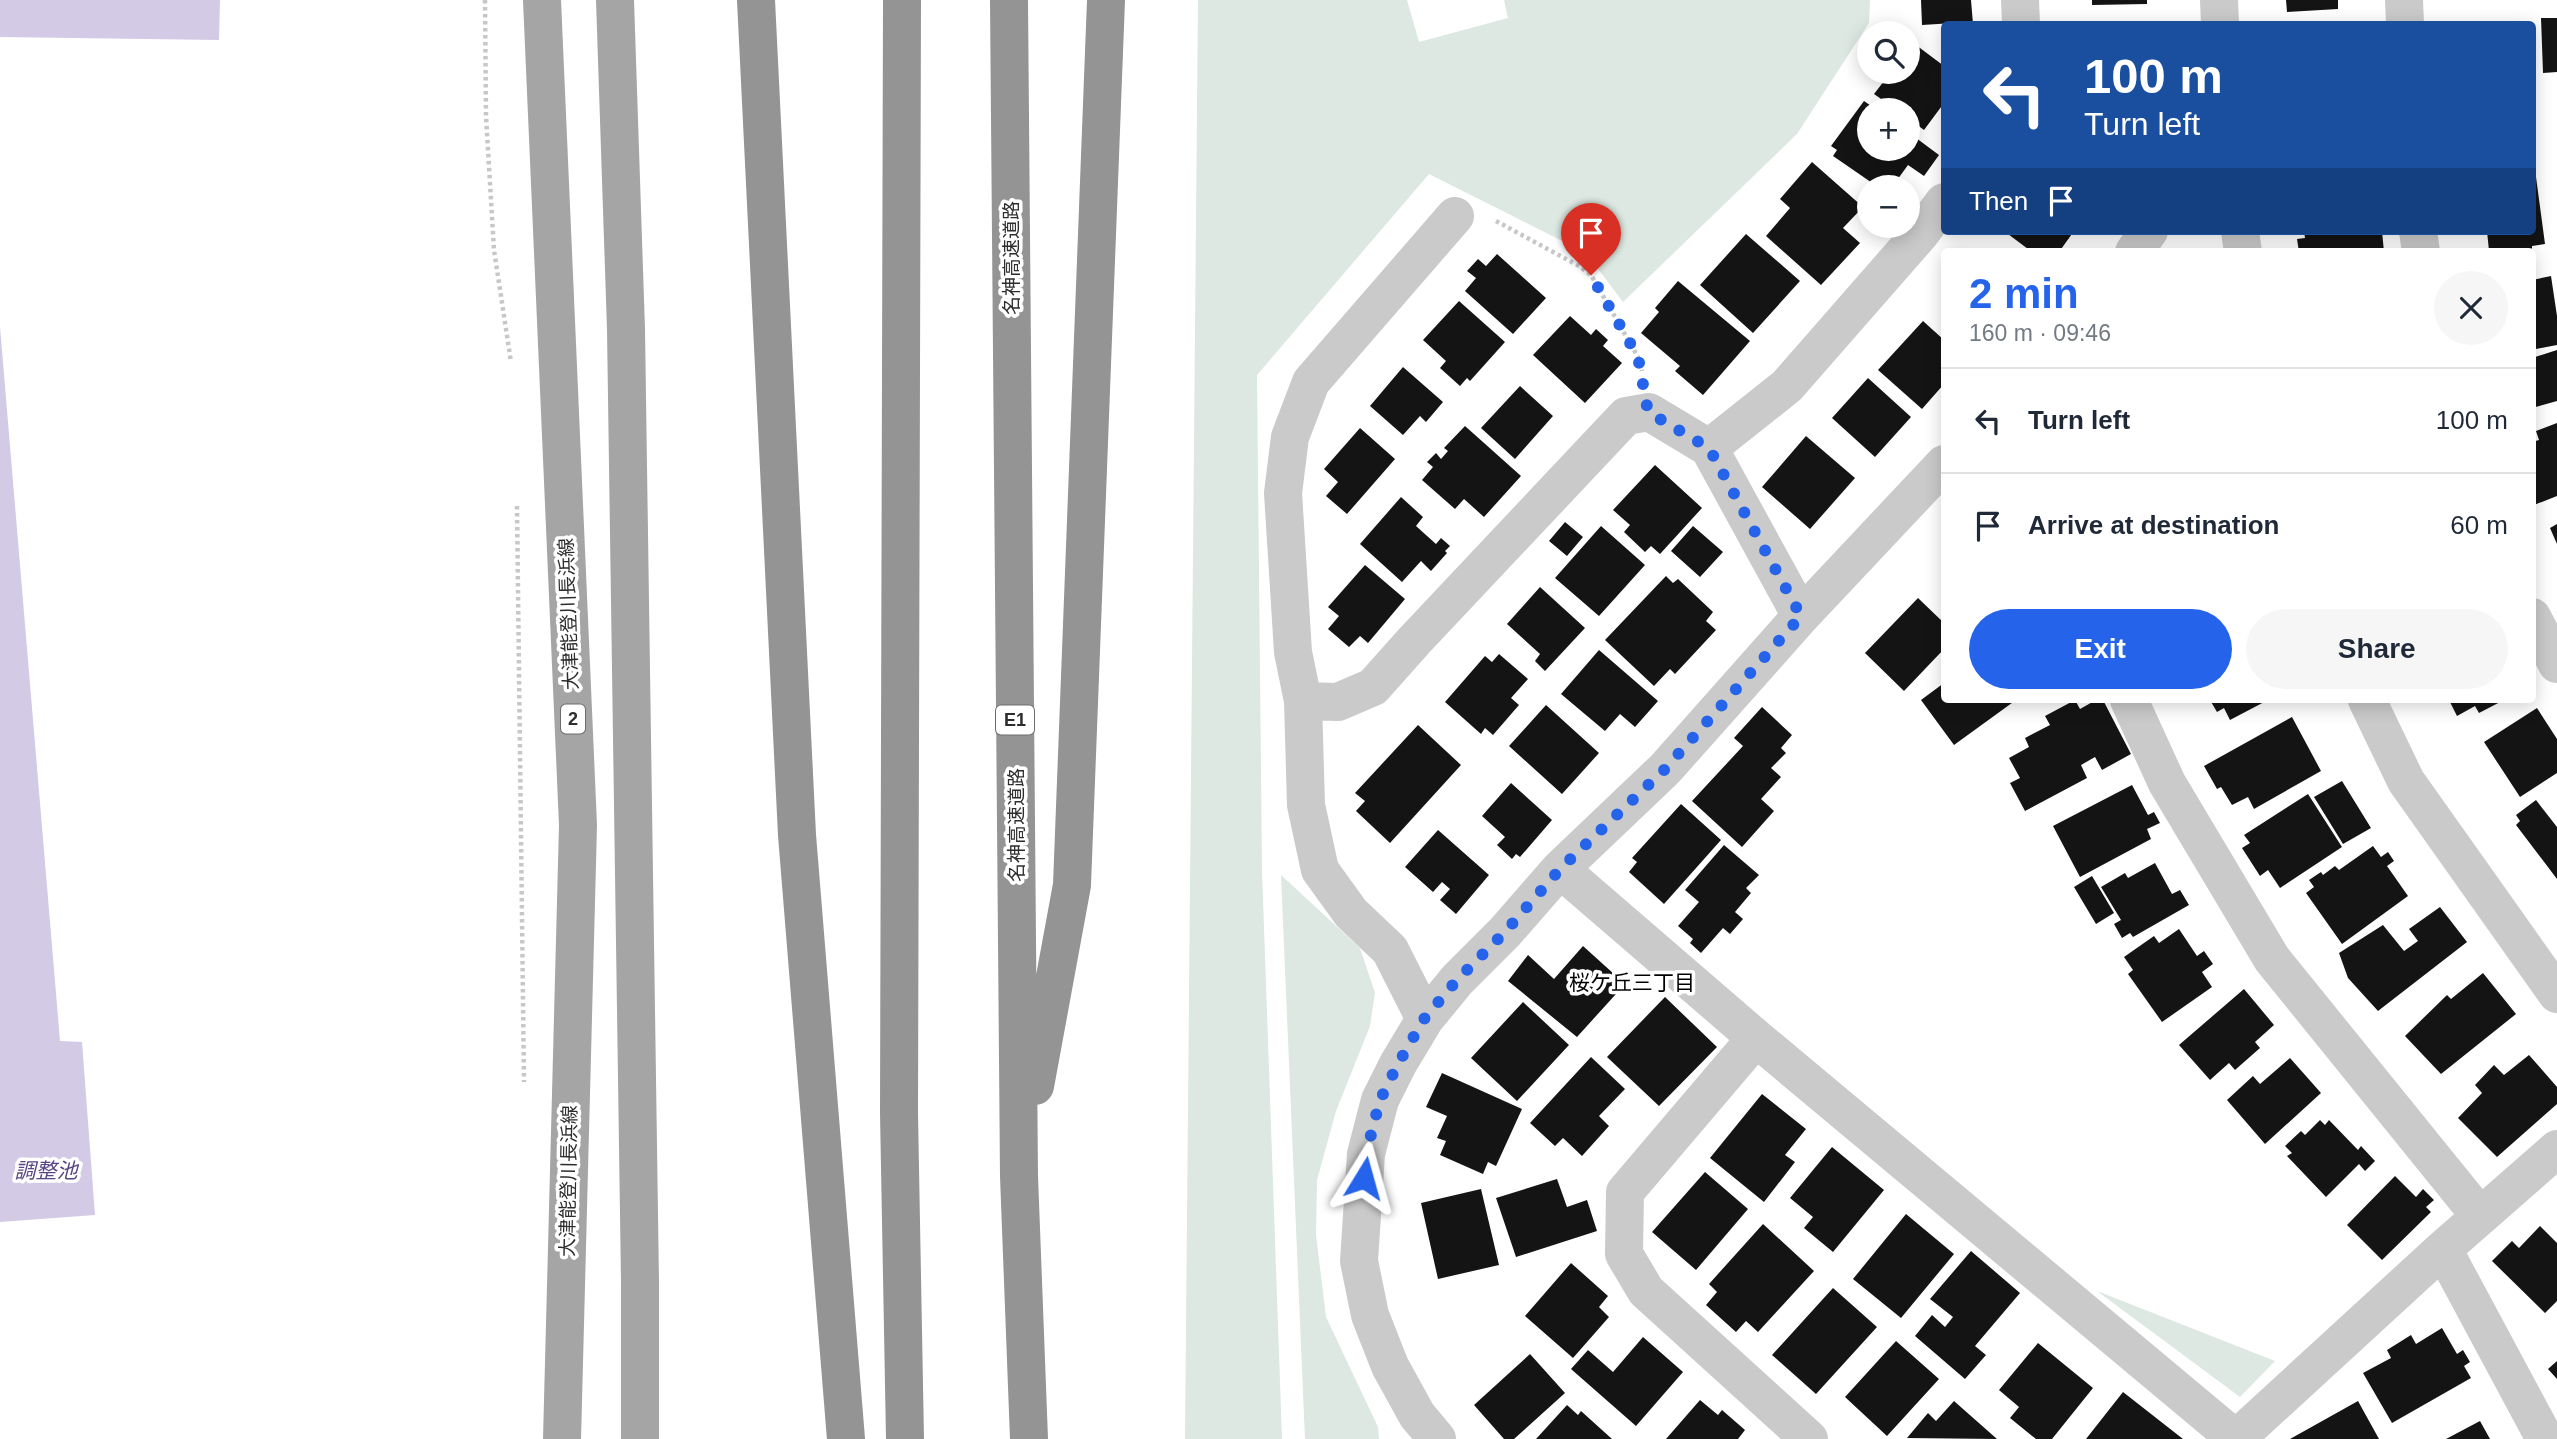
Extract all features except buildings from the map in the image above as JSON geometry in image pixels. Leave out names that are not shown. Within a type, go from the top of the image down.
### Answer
[{"type":"highway","points":[[756,0],[797,835],[846,1439]]},
{"type":"highway","points":[[902,0],[900,1113],[905,1439]]},
{"type":"highway","name":"名神高速道路","points":[[1009,0],[1019,1176],[1029,1439]]},
{"type":"highway","points":[[1019,1176],[1072,885],[1106,0]]},
{"type":"main road","name":"大津能登川長浜線","points":[[542,0],[578,825],[562,1439]]},
{"type":"main road","points":[[615,0],[626,342],[640,1439]]},
{"type":"street","points":[[2020,0],[2021,21]]},
{"type":"street","points":[[2219,0],[2220,21]]},
{"type":"street","points":[[2404,0],[2405,21]]},
{"type":"street","points":[[1709,448],[1787,386],[1941,206]]},
{"type":"street","points":[[1424,1019],[1390,950],[1351,913],[1320,870],[1306,805],[1303,701],[1293,652],[1283,493],[1290,437],[1311,382],[1455,216]]},
{"type":"street","points":[[1303,701],[1338,702],[1373,687],[1626,416],[1648,412],[1709,448],[1801,616]]},
{"type":"street","points":[[1437,1439],[1417,1415],[1390,1366],[1370,1315],[1359,1261],[1366,1154],[1380,1100],[1398,1064],[1424,1019],[1457,980],[1504,933],[1560,869],[1665,769],[1801,616],[1941,470]]},
{"type":"street","points":[[2536,625],[2557,664]]},
{"type":"street","points":[[2130,703],[2167,783],[2272,959],[2480,1216]]},
{"type":"street","points":[[2368,703],[2406,781],[2546,952],[2557,994]]},
{"type":"street","points":[[1560,869],[1756,1038],[2236,1439],[2557,1149]]},
{"type":"street","points":[[1756,1038],[1625,1192],[1624,1254],[1646,1291],[1809,1439]]},
{"type":"street","points":[[2443,1250],[2545,1439]]},
{"type":"path","points":[[485,0],[486,116],[494,250],[512,367]]},
{"type":"path","points":[[1455,216],[1486,215],[1591,275],[1638,357],[1648,412]]},
{"type":"path","points":[[517,504],[524,1091]]},
{"type":"shaded area","points":[[1198,0],[1407,0],[1419,42],[1508,18],[1504,0],[1870,0],[1869,21],[1857,21],[1857,42],[1797,134],[1623,302],[1586,253],[1429,174],[1257,375],[1262,871],[1282,1439],[1185,1439]]},
{"type":"shaded area","points":[[1281,875],[1360,948],[1375,993],[1370,1026],[1336,1111],[1317,1180],[1316,1235],[1326,1317],[1378,1427],[1379,1439],[1305,1439]]},
{"type":"shaded area","points":[[2097,1291],[2275,1361],[2240,1397]]},
{"type":"water","points":[[0,0],[220,0],[219,40],[0,37]]},
{"type":"water","name":"調整池","points":[[0,327],[60,1041],[82,1042],[95,1215],[0,1222]]},
{"type":"district","name":"桜ケ丘三丁目","points":[[1632,983]]},
{"type":"route","points":[[1364,1178],[1366,1154],[1380,1100],[1424,1019],[1560,869],[1665,769],[1801,616],[1709,448],[1648,412],[1638,357],[1591,275]]}]
